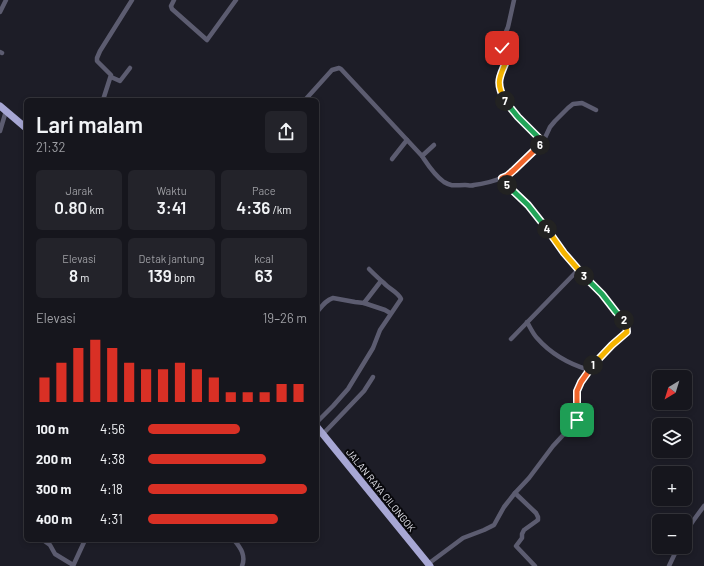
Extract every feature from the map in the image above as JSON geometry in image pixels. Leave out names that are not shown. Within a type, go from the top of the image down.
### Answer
[{"type":"highway","points":[[0,106],[24,126]]},
{"type":"highway","name":"JALAN RAYA CILONGOK","points":[[319,429],[429,565]]},
{"type":"street","points":[[0,12],[6,0]]},
{"type":"street","points":[[130,68],[120,81],[111,77],[111,74],[97,61],[97,58],[132,0]]},
{"type":"street","points":[[174,0],[171,6],[172,9],[207,40],[236,0]]},
{"type":"street","points":[[514,0],[508,28],[501,43],[501,47],[506,51],[508,56],[499,77],[501,92],[505,101],[518,117],[543,142]]},
{"type":"street","points":[[307,98],[332,70],[338,68],[344,71],[422,156],[432,171],[445,182],[453,186],[472,186],[507,176],[543,142],[550,127],[560,114],[573,104],[582,103],[596,110]]},
{"type":"street","points":[[104,98],[111,77]]},
{"type":"street","points":[[0,131],[6,111]]},
{"type":"street","points":[[392,159],[407,140]]},
{"type":"street","points":[[422,156],[434,144]]},
{"type":"street","points":[[429,565],[463,538],[484,530],[494,524],[504,507],[515,493],[529,478],[553,446],[577,420],[577,391],[592,365],[627,332],[626,322],[602,294],[578,270],[528,205],[502,178]]},
{"type":"street","points":[[319,429],[333,406],[348,389],[369,356],[380,330],[400,298],[397,293],[381,281],[369,269]]},
{"type":"street","points":[[511,339],[578,270]]},
{"type":"street","points":[[364,303],[381,281]]},
{"type":"street","points":[[319,309],[323,304],[331,299],[337,298],[364,303],[386,310],[390,313]]},
{"type":"street","points":[[527,322],[538,338],[553,353],[575,366],[589,370]]},
{"type":"street","points":[[319,429],[364,391],[373,377]]},
{"type":"street","points":[[515,493],[536,512],[538,517],[538,520],[522,534],[522,538],[516,546],[535,566]]},
{"type":"street","points":[[692,522],[704,506]]},
{"type":"street","points":[[46,542],[50,545],[55,554],[73,565],[84,542]]},
{"type":"street","points":[[236,542],[244,555],[242,566]]},
{"type":"street","points":[[669,566],[675,554]]},
{"type":"route","points":[[502,48],[506,51],[508,56],[499,77],[501,92],[505,101],[512,110],[543,142],[514,170],[502,178],[528,205],[580,272],[602,294],[626,322],[627,332],[592,365],[581,382],[577,391],[577,420]]}]
